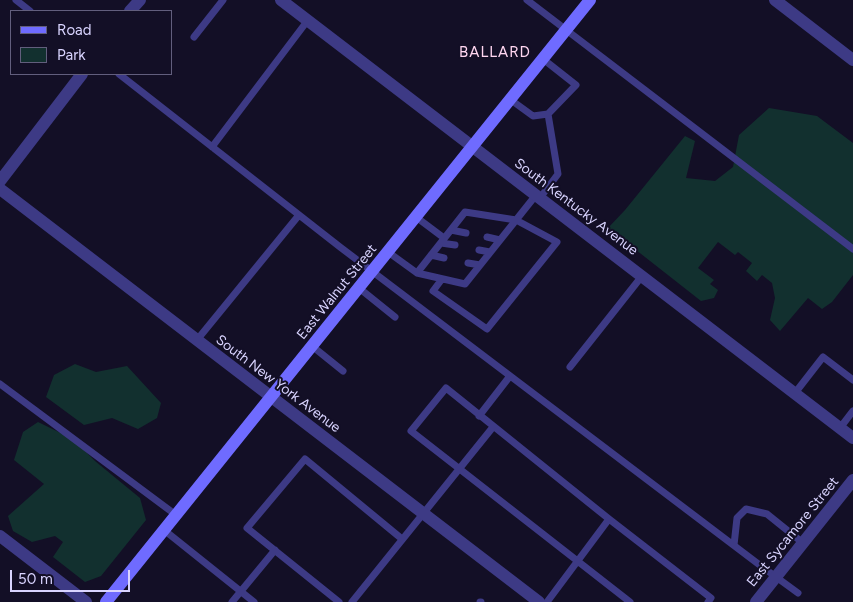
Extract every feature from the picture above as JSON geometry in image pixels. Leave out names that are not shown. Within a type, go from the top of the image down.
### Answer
[{"type":"main road","name":"East Walnut Street","points":[[106,602],[590,0]]},
{"type":"street","points":[[131,10],[140,0]]},
{"type":"street","name":"South Kentucky Avenue","points":[[281,0],[853,438]]},
{"type":"street","points":[[775,0],[853,60]]},
{"type":"street","points":[[0,182],[81,75]]},
{"type":"street","name":"South New York Avenue","points":[[0,189],[539,602]]},
{"type":"street","name":"East Sycamore Street","points":[[756,602],[853,480]]},
{"type":"street","points":[[0,536],[86,602]]},
{"type":"lane","points":[[16,0],[29,10]]},
{"type":"lane","points":[[194,37],[223,0]]},
{"type":"lane","points":[[527,0],[853,249]]},
{"type":"lane","points":[[212,147],[308,20]]},
{"type":"lane","points":[[511,100],[533,116],[548,114],[576,85],[543,59]]},
{"type":"lane","points":[[120,75],[372,272],[798,593]]},
{"type":"lane","points":[[388,252],[417,272],[465,284],[516,220],[558,174],[548,114]]},
{"type":"lane","points":[[417,272],[466,212],[516,220],[557,242],[486,330],[433,291],[442,279]]},
{"type":"lane","points":[[196,340],[299,215]]},
{"type":"lane","points":[[416,217],[443,240],[455,245]]},
{"type":"lane","points":[[451,230],[466,233]]},
{"type":"lane","points":[[487,238],[500,240]]},
{"type":"lane","points":[[479,250],[490,252]]},
{"type":"lane","points":[[431,256],[444,258]]},
{"type":"lane","points":[[468,263],[480,265]]},
{"type":"lane","points":[[570,367],[642,276]]},
{"type":"lane","points":[[359,288],[395,317]]},
{"type":"lane","points":[[312,346],[343,371]]},
{"type":"lane","points":[[795,394],[823,357],[853,380]]},
{"type":"lane","points":[[479,416],[510,376]]},
{"type":"lane","points":[[0,384],[176,515]]},
{"type":"lane","points":[[630,602],[411,430],[446,388],[711,598],[708,602]]},
{"type":"lane","points":[[840,428],[853,411]]},
{"type":"lane","points":[[352,602],[493,427]]},
{"type":"lane","points":[[339,602],[247,528],[305,459],[402,539]]},
{"type":"lane","points":[[734,545],[737,518],[746,509],[767,514],[803,543]]},
{"type":"lane","points":[[547,602],[609,519]]},
{"type":"lane","points":[[164,530],[254,602]]},
{"type":"lane","points":[[232,602],[275,550]]},
{"type":"green space","points":[[769,108],[817,116],[853,143],[853,275],[832,302],[822,309],[808,298],[780,331],[770,320],[775,298],[772,283],[762,275],[757,281],[746,271],[752,263],[738,252],[735,255],[718,242],[698,268],[714,280],[710,284],[718,290],[714,298],[701,301],[608,228],[685,136],[695,141],[686,178],[715,181],[733,167],[739,135]]},
{"type":"green space","points":[[75,364],[96,372],[127,366],[161,403],[157,418],[138,429],[112,418],[84,425],[46,397],[54,375]]},
{"type":"green space","points":[[38,422],[73,439],[95,461],[140,498],[146,520],[101,576],[85,582],[53,557],[63,542],[55,536],[32,542],[13,531],[8,516],[44,484],[14,460],[23,432]]},
{"type":"district","name":"BALLARD","points":[[495,53]]}]
